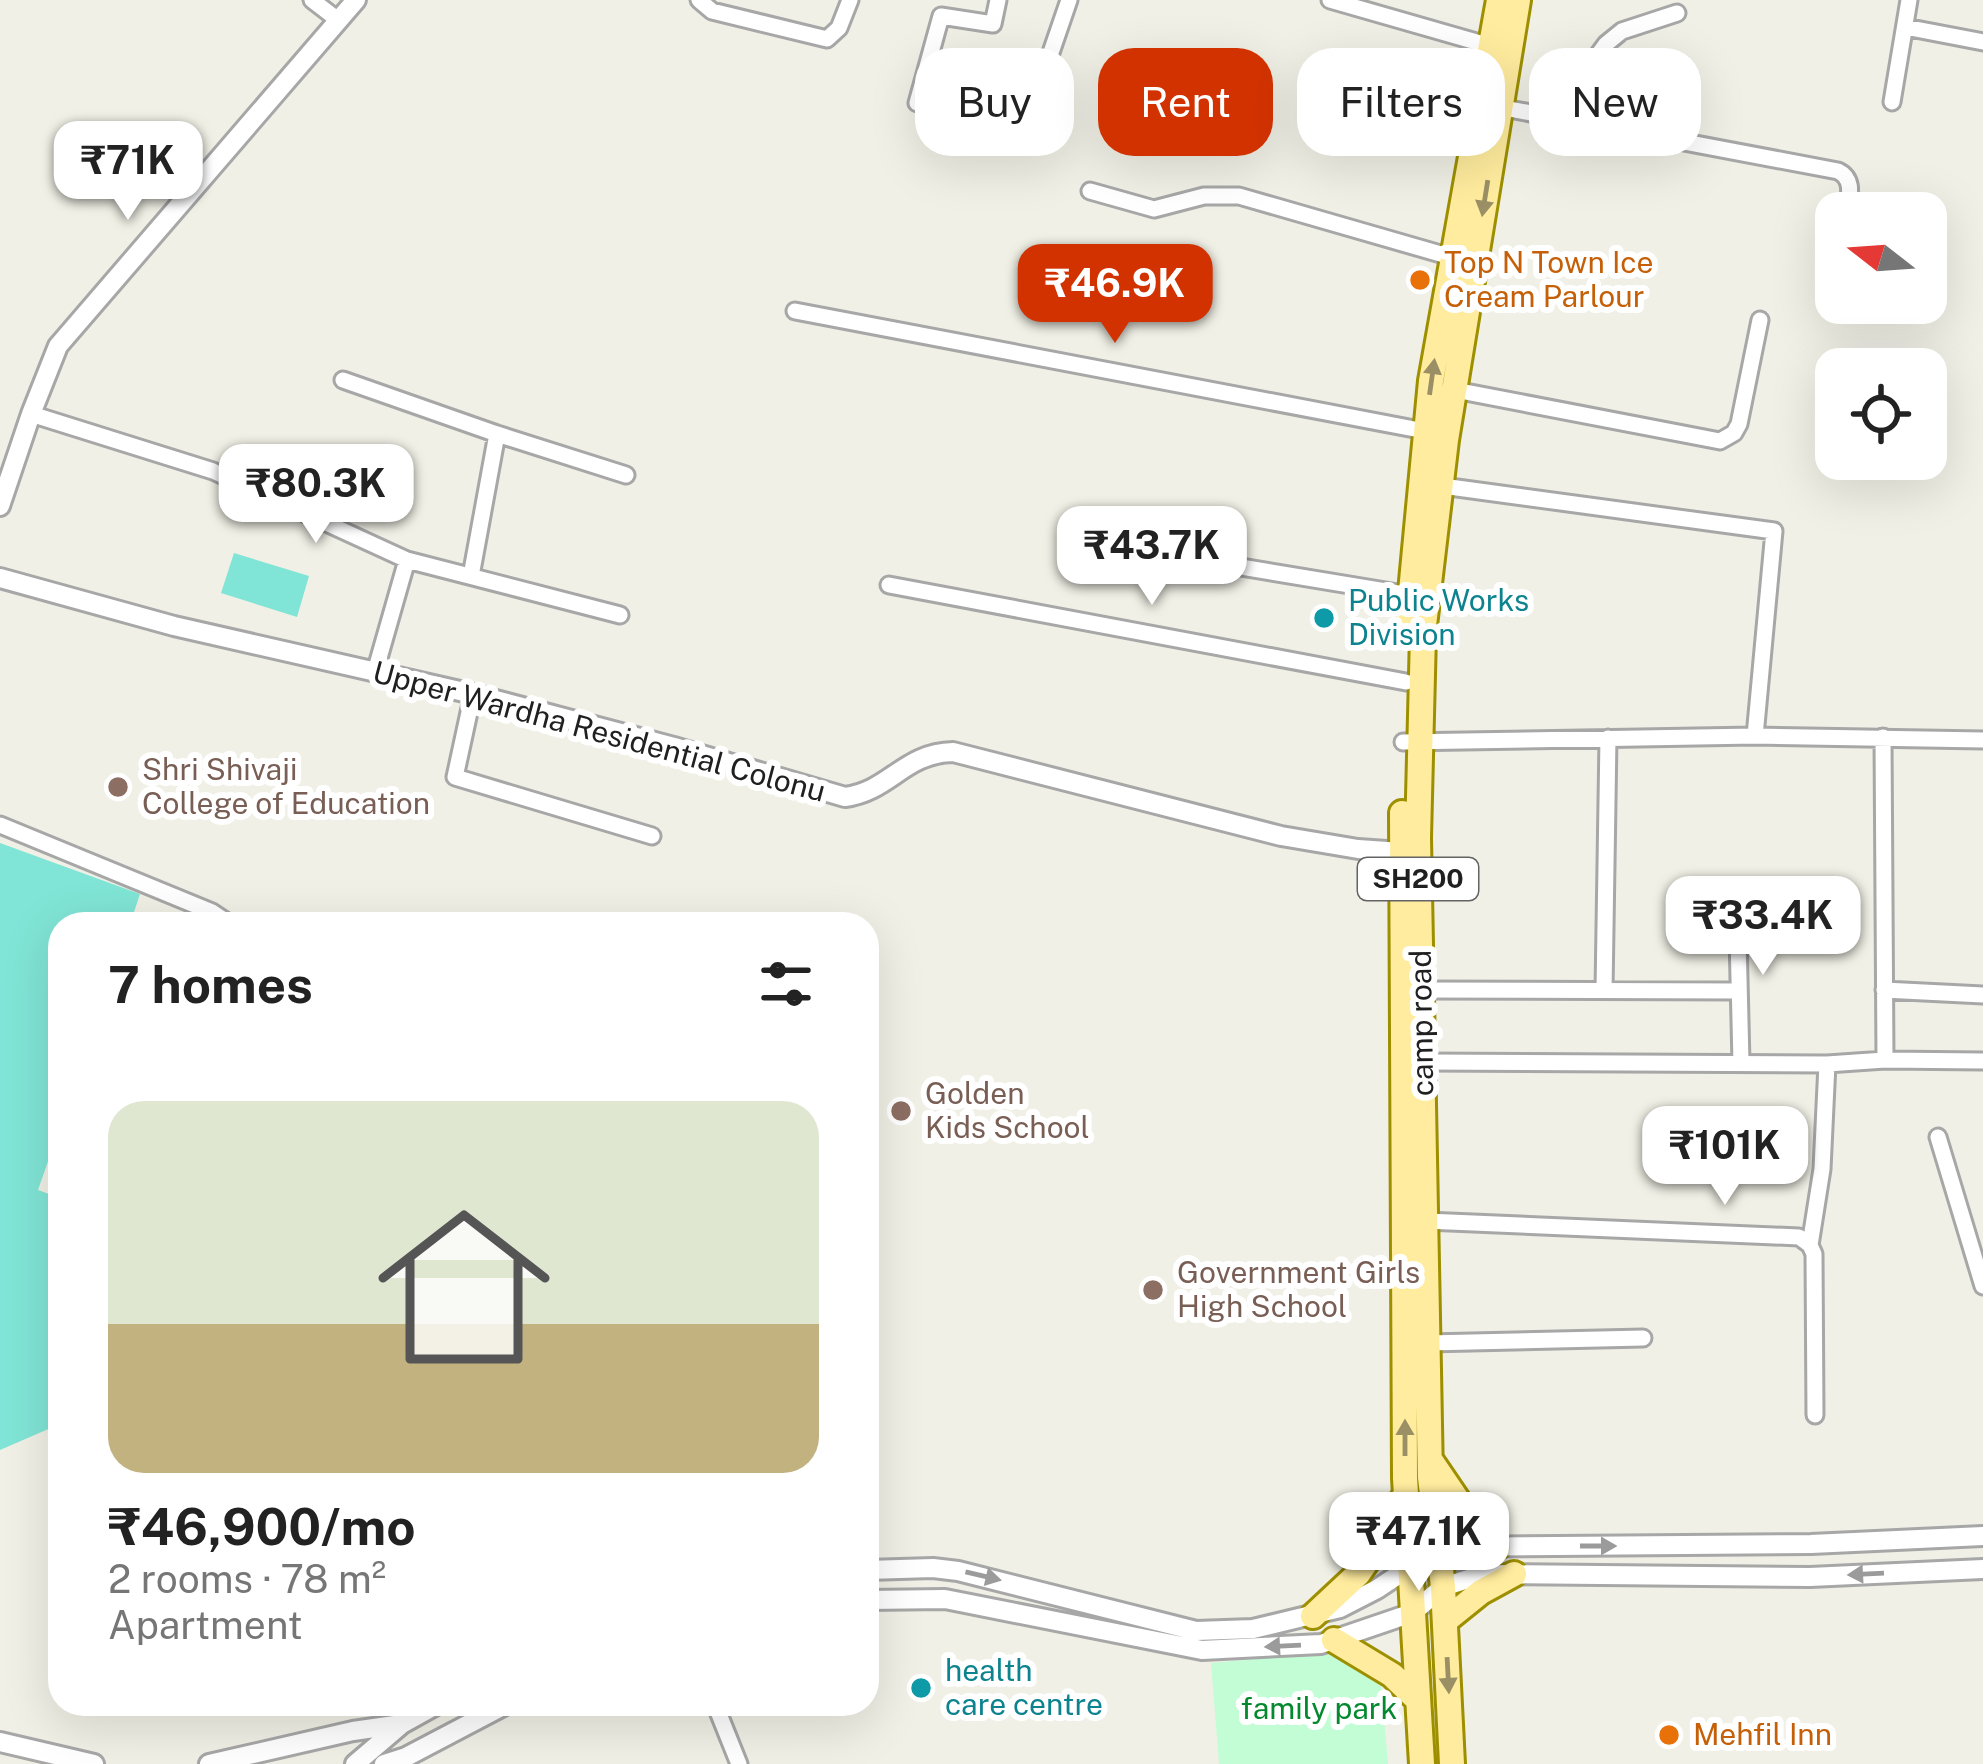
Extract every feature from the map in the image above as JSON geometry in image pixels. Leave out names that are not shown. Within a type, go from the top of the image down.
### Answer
[{"type":"main road","name":"camp road","points":[[1498,0],[1499,48]]},
{"type":"main road","name":"camp road","points":[[1499,48],[1518,0]]},
{"type":"main road","name":"camp road","points":[[1422,1764],[1406,1493],[1401,853],[1423,634],[1431,484],[1425,430],[1471,156]]},
{"type":"main road","name":"camp road","points":[[1452,1764],[1443,1587],[1430,1459],[1418,838],[1406,682],[1410,595],[1455,390],[1491,156]]},
{"type":"main road","points":[[1430,1459],[1460,1505],[1498,1546]]},
{"type":"main road","points":[[1313,1616],[1358,1574],[1406,1493]]},
{"type":"main road","points":[[1445,1621],[1481,1592],[1514,1574]]},
{"type":"main road","points":[[1334,1640],[1392,1675],[1418,1700]]},
{"type":"street","points":[[312,0],[338,20]]},
{"type":"street","points":[[0,506],[58,346],[356,0]]},
{"type":"street","points":[[699,0],[712,11],[827,39],[839,28],[850,0]]},
{"type":"street","points":[[932,48],[941,16],[993,24],[998,0]]},
{"type":"street","points":[[1053,48],[1069,0]]},
{"type":"street","points":[[1330,0],[1499,48]]},
{"type":"street","points":[[1892,102],[1910,0]]},
{"type":"street","points":[[1603,48],[1622,31],[1677,13]]},
{"type":"street","points":[[1905,27],[1983,42]]},
{"type":"street","points":[[1701,146],[1838,171],[1844,173],[1849,192]]},
{"type":"street","points":[[1090,191],[1154,209],[1204,196],[1239,196],[1451,257]]},
{"type":"street","points":[[795,311],[1425,430]]},
{"type":"street","points":[[1455,390],[1720,441],[1729,438],[1739,424],[1760,320]]},
{"type":"street","points":[[343,380],[626,476]]},
{"type":"street","points":[[31,414],[213,471],[407,560],[620,615]]},
{"type":"street","points":[[471,576],[497,434]]},
{"type":"street","points":[[1431,484],[1774,531],[1755,736]]},
{"type":"street","points":[[1078,540],[1410,595]]},
{"type":"street","points":[[375,672],[407,560]]},
{"type":"street","name":"Upper Wardha Residential Colonu","points":[[0,578],[174,626],[473,694],[845,797],[880,785],[927,754],[952,752],[1281,836],[1401,853]]},
{"type":"street","points":[[890,585],[1406,682]]},
{"type":"street","points":[[473,694],[455,777],[652,836]]},
{"type":"street","points":[[1412,741],[1755,736],[1983,740]]},
{"type":"street","points":[[1883,737],[1886,1060]]},
{"type":"street","points":[[1604,991],[1608,738]]},
{"type":"street","points":[[0,825],[212,912]]},
{"type":"street","points":[[1737,894],[1741,1063]]},
{"type":"street","points":[[1421,990],[1737,992]]},
{"type":"street","points":[[1884,990],[1983,994]]},
{"type":"street","points":[[1423,1062],[1983,1061]]},
{"type":"street","points":[[1810,1245],[1822,1169],[1827,1064]]},
{"type":"street","points":[[1938,1137],[1983,1286]]},
{"type":"street","points":[[1426,1221],[1799,1237],[1814,1254],[1815,1415]]},
{"type":"street","points":[[1427,1343],[1642,1338]]},
{"type":"street","points":[[879,1570],[958,1570],[1196,1630],[1253,1629],[1340,1608],[1440,1546],[1811,1544],[1983,1536]]},
{"type":"street","points":[[879,1600],[945,1599],[1202,1650],[1321,1644],[1412,1613],[1443,1587],[1484,1574],[1810,1577],[1983,1569]]},
{"type":"street","points":[[355,1764],[416,1716]]},
{"type":"street","points":[[384,1764],[484,1716]]},
{"type":"street","points":[[720,1716],[739,1764]]},
{"type":"street","points":[[209,1764],[402,1724]]},
{"type":"street","points":[[0,1742],[94,1764]]},
{"type":"green space","name":"family park","points":[[1378,1648],[1388,1764],[1219,1764],[1211,1663]]},
{"type":"shaded area","points":[[234,553],[309,576],[297,617],[221,593]]},
{"type":"shaded area","points":[[0,843],[140,894],[134,912],[48,912],[48,1161],[38,1190],[48,1194],[48,1429],[0,1450]]},
{"type":"place","name":"Top N Town Ice Cream Parlour","points":[[1420,280]]},
{"type":"place","name":"Public Works Division","points":[[1324,618]]},
{"type":"place","name":"Shri Shivaji College of Education","points":[[118,787]]},
{"type":"place","name":"Golden Kids School","points":[[901,1111]]},
{"type":"place","name":"Government Girls High School","points":[[1153,1290]]},
{"type":"place","name":"health care centre","points":[[921,1688]]},
{"type":"place","name":"Mehfil Inn","points":[[1669,1735]]}]
